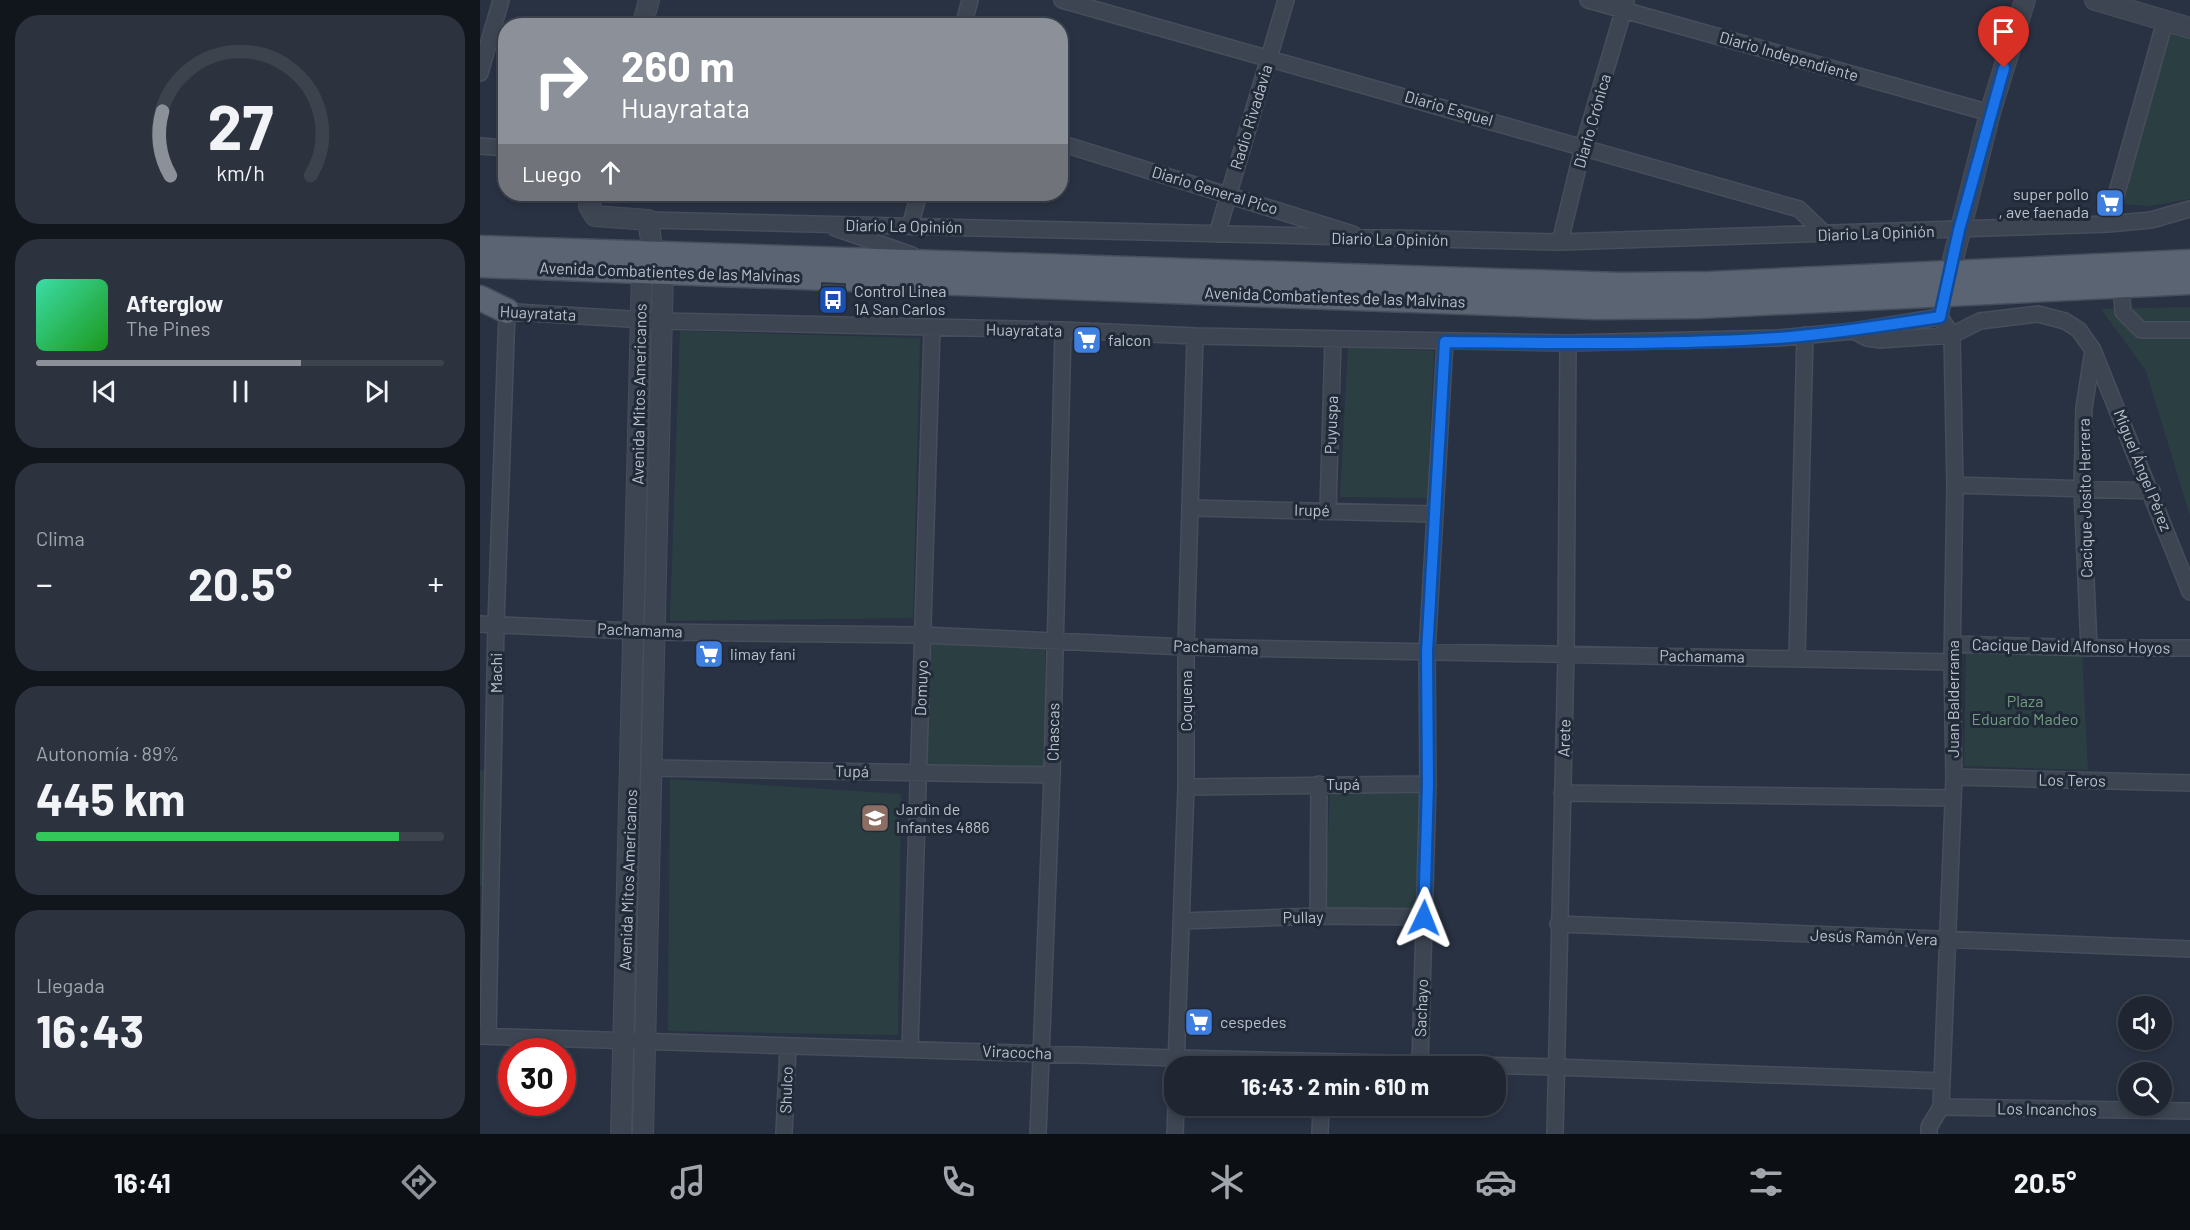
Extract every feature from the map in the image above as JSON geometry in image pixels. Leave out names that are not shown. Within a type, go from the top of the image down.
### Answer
[{"type":"main road","name":"Avenida Combatientes de las Malvinas","points":[[480,248],[653,265],[1597,307],[1699,306],[2190,282]]},
{"type":"main road","name":"Avenida Combatientes de las Malvinas","points":[[480,266],[946,265],[1621,285],[1710,284],[1944,295],[2190,262]]},
{"type":"main road","points":[[480,298],[507,311]]},
{"type":"street","points":[[480,73],[501,0]]},
{"type":"street","points":[[645,18],[649,0]]},
{"type":"street","points":[[965,18],[970,0]]},
{"type":"street","name":"Diario Esquel","points":[[1062,0],[1799,209],[1826,235]]},
{"type":"street","name":"Radio Rivadavia","points":[[1217,234],[1286,0]]},
{"type":"street","name":"Diario Independiente","points":[[1588,0],[1625,5],[1990,113]]},
{"type":"street","points":[[1854,330],[1880,340],[1952,335],[1944,295],[1990,113],[2025,0]]},
{"type":"street","points":[[2095,0],[2190,28]]},
{"type":"street","name":"Diario Crónica","points":[[1560,242],[1583,147],[1625,5]]},
{"type":"street","points":[[2108,224],[2165,21]]},
{"type":"street","name":"Diario General Pico","points":[[1068,145],[1369,239]]},
{"type":"street","points":[[480,146],[498,147]]},
{"type":"street","points":[[910,226],[917,201]]},
{"type":"street","name":"Diario La Opinión","points":[[591,202],[598,216],[648,220],[1560,242],[2108,224],[2151,220],[2190,209]]},
{"type":"street","points":[[648,220],[653,265]]},
{"type":"street","points":[[2151,220],[2190,220]]},
{"type":"street","points":[[826,225],[877,244],[946,265]]},
{"type":"street","name":"Avenida Mitos Americanos","points":[[621,1134],[635,630],[640,319],[653,265]]},
{"type":"street","name":"Avenida Mitos Americanos","points":[[643,1134],[662,321],[653,265]]},
{"type":"street","points":[[2121,285],[2123,312],[2141,330],[2190,330]]},
{"type":"street","name":"Huayratata","points":[[480,310],[662,321],[1063,330],[1195,336],[1568,343],[1778,338],[1854,330],[1944,295]]},
{"type":"street","name":"Machi","points":[[484,1036],[488,761],[496,624],[507,311]]},
{"type":"street","name":"Miguel Ángel Pérez","points":[[1952,335],[1980,321],[2038,314],[2066,321],[2079,330],[2093,350],[2152,491],[2190,592]]},
{"type":"street","name":"Domuyo","points":[[910,1049],[932,328]]},
{"type":"street","name":"Chascas","points":[[1038,1134],[1052,775],[1063,330]]},
{"type":"street","points":[[1797,658],[1805,334]]},
{"type":"street","name":"Juan Balderrama","points":[[1941,1107],[1954,777],[1952,662],[1955,485],[1952,335]]},
{"type":"street","name":"Coquena","points":[[1176,1056],[1186,787],[1186,647],[1192,508],[1195,336]]},
{"type":"street","name":"Puyuspa","points":[[1328,510],[1333,339]]},
{"type":"street","name":"Sachayo","points":[[1420,1056],[1428,784],[1427,652],[1433,514],[1445,342]]},
{"type":"street","name":"Arete","points":[[1555,1134],[1554,1066],[1566,653],[1568,343]]},
{"type":"street","name":"Cacique Josito Herrera","points":[[2089,648],[2082,488],[2084,408],[2093,350]]},
{"type":"street","points":[[1955,485],[2152,491]]},
{"type":"street","name":"Irupé","points":[[1192,508],[1433,514]]},
{"type":"street","name":"Pachamama","points":[[480,624],[656,632],[922,635],[1186,647],[1952,662]]},
{"type":"street","name":"Cacique David Alfonso Hoyos","points":[[1953,644],[2190,648]]},
{"type":"street","name":"Tupá","points":[[652,768],[1052,775]]},
{"type":"street","name":"Los Teros","points":[[1954,777],[2190,783]]},
{"type":"street","points":[[1318,916],[1319,784]]},
{"type":"street","name":"Tupá","points":[[1186,787],[1428,784]]},
{"type":"street","points":[[1562,793],[1953,798]]},
{"type":"street","name":"Pullay","points":[[1182,921],[1318,916],[1424,918]]},
{"type":"street","name":"Jesús Ramón Vera","points":[[1558,924],[2190,949]]},
{"type":"street","name":"Viracocha","points":[[484,1036],[1042,1053],[1164,1061]]},
{"type":"street","name":"Shulco","points":[[784,1134],[788,1046]]},
{"type":"street","name":"Viracocha","points":[[1506,1065],[1942,1081]]},
{"type":"street","points":[[1929,1134],[1929,1127],[1941,1107]]},
{"type":"street","name":"Los Incanchos","points":[[1941,1107],[2190,1111]]},
{"type":"street","points":[[1175,1134],[1176,1116]]},
{"type":"street","points":[[1320,1134],[1321,1116]]},
{"type":"green space","points":[[2171,27],[2190,33],[2190,199],[2149,206],[2122,204]]},
{"type":"green space","points":[[2190,307],[2190,516],[2146,371],[2101,309]]},
{"type":"green space","points":[[680,331],[920,338],[913,618],[670,621]]},
{"type":"green space","points":[[1348,347],[1434,351],[1427,498],[1340,497]]},
{"type":"green space","points":[[930,644],[1045,650],[1046,767],[926,764]]},
{"type":"green space","name":"Plaza Eduardo Madeo","points":[[1966,652],[2082,654],[2088,770],[1964,766]]},
{"type":"green space","points":[[480,770],[487,771],[487,886],[480,886]]},
{"type":"green space","points":[[670,779],[901,794],[898,1035],[668,1031]]},
{"type":"green space","points":[[1422,791],[1419,910],[1325,908],[1330,792]]},
{"type":"building","points":[[822,283],[845,284],[845,300],[821,299]]},
{"type":"place","name":"super pollo , ave faenada","points":[[2110,203]]},
{"type":"place","name":"Control Linea 1A San Carlos","points":[[833,300]]},
{"type":"place","name":"falcon","points":[[1087,340]]},
{"type":"place","name":"limay fani","points":[[709,654]]},
{"type":"place","name":"Jardìn de Infantes 4886","points":[[875,818]]},
{"type":"place","name":"cespedes","points":[[1199,1022]]},
{"type":"route","points":[[1424,918],[1428,784],[1427,652],[1433,514],[1445,342],[1568,343],[1778,338],[1854,330],[1940,317],[1959,230],[2004,68]]}]
